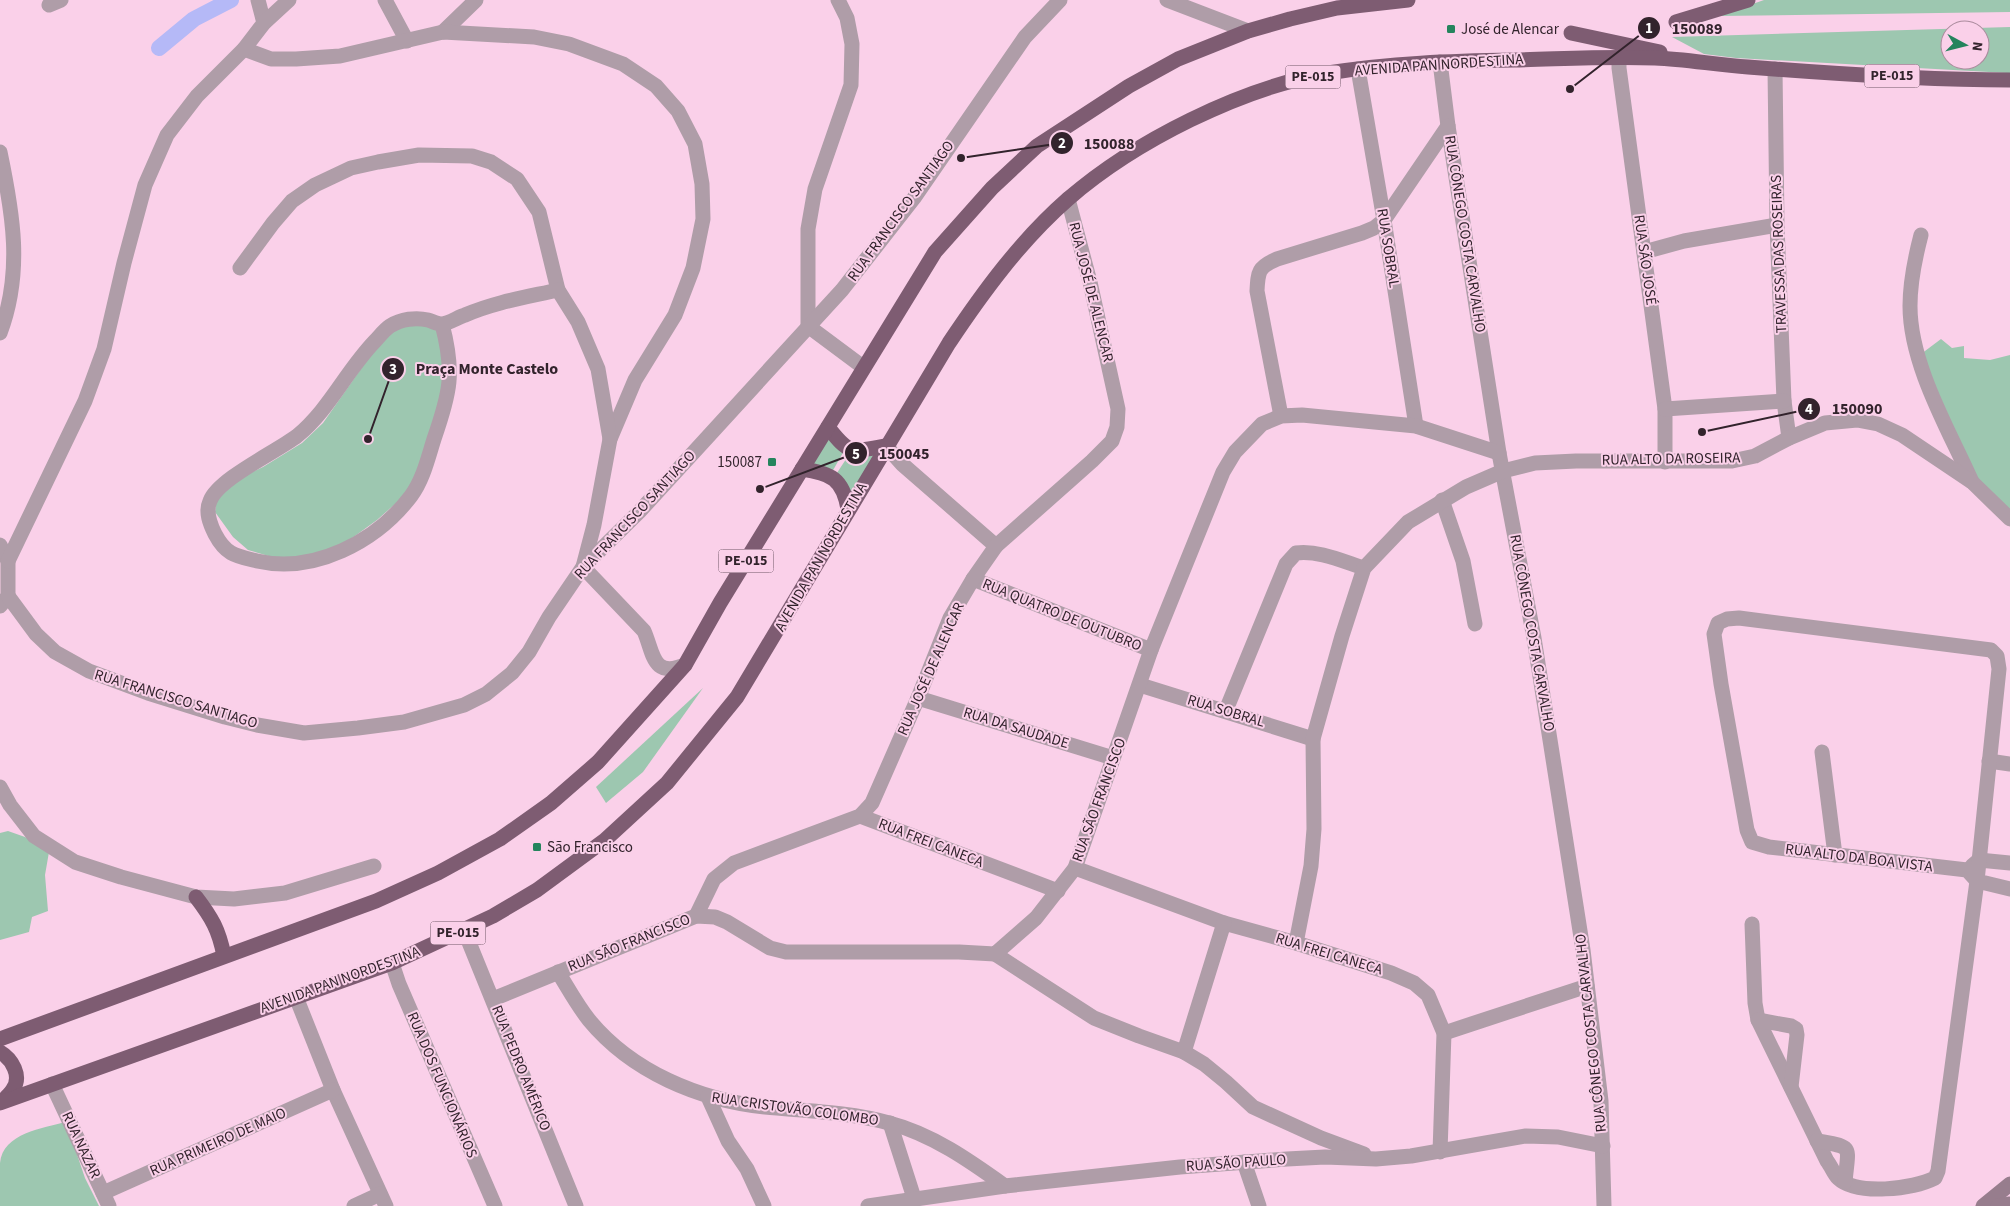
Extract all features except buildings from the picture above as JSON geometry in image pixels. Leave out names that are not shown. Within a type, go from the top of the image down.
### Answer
[{"type":"highway","name":"PE-015","points":[[0,1039],[376,900],[438,873],[500,839],[550,803],[598,762],[685,665],[935,252],[992,188],[1037,146],[1129,86],[1178,59],[1248,31],[1337,8],[1408,0]]},
{"type":"highway","points":[[1676,22],[1748,0]]},
{"type":"highway","points":[[1571,33],[1653,50],[1688,60]]},
{"type":"highway","name":"AVENIDA PAN NORDESTINA","points":[[1,1103],[392,963],[464,930],[529,895],[605,840],[667,783],[737,697],[798,598],[886,446],[975,304],[1028,240],[1068,199],[1128,155],[1209,111],[1290,83],[1326,74],[1358,69],[1440,62],[1619,58],[1688,60],[1775,69],[2008,81]]},
{"type":"highway","points":[[828,427],[843,446],[849,450],[866,450],[886,446]]},
{"type":"highway","points":[[802,470],[817,471],[832,476],[841,486],[846,496],[848,509]]},
{"type":"highway","points":[[196,897],[212,918],[220,934],[224,956]]},
{"type":"highway","points":[[0,1052],[7,1056],[14,1066],[16,1078],[14,1088],[1,1103]]},
{"type":"main road","points":[[1983,1206],[2010,1184]]},
{"type":"main road","points":[[1998,1206],[2010,1204]]},
{"type":"street","points":[[4,601],[8,561],[85,401],[104,348],[145,186],[167,135],[197,96],[244,49],[264,23],[289,0]]},
{"type":"street","points":[[385,0],[407,41]]},
{"type":"street","points":[[443,32],[476,0]]},
{"type":"street","points":[[838,0],[847,18],[852,44],[851,85],[815,189],[808,229],[808,326],[864,367]]},
{"type":"street","name":"RUA FRANCISCO SANTIAGO","points":[[4,601],[54,652],[89,671],[124,685],[225,717],[258,725],[304,733],[329,732],[404,722],[464,705],[486,694],[512,674],[529,652],[548,617],[583,567],[638,512],[863,265],[914,198],[1025,37],[1060,0]]},
{"type":"street","points":[[1167,0],[1248,31]]},
{"type":"street","points":[[259,2],[264,23]]},
{"type":"street","points":[[244,49],[271,59],[296,59],[340,56],[443,32],[534,37],[569,44],[623,64],[656,86],[678,111],[695,144],[702,184],[703,219],[693,268],[675,315],[635,380],[610,439],[594,525],[583,567],[644,631],[652,657],[656,663],[665,669],[685,665]]},
{"type":"street","name":"RUA SÃO JOSÉ","points":[[1619,58],[1665,409],[1665,462]]},
{"type":"street","name":"RUA CÔNEGO COSTA CARVALHO","points":[[1440,62],[1448,126],[1499,454],[1548,724],[1583,950],[1601,1101],[1604,1206]]},
{"type":"street","name":"RUA SOBRAL","points":[[1358,69],[1416,426]]},
{"type":"street","name":"TRAVESSA DAS ROSEIRAS","points":[[1775,69],[1777,225],[1784,401],[1789,438]]},
{"type":"street","points":[[1280,416],[1257,291],[1258,274],[1264,265],[1277,258],[1374,228],[1384,220],[1448,126]]},
{"type":"street","points":[[0,152],[11,206],[14,242],[13,274],[5,320],[0,333]]},
{"type":"street","points":[[240,268],[273,223],[292,201],[315,185],[351,168],[419,155],[472,156],[492,162],[517,179],[539,212],[558,290],[578,322],[598,369],[610,439]]},
{"type":"street","name":"RUA JOSÉ DE ALENCAR","points":[[860,816],[872,803],[918,698],[950,618],[973,579],[996,546],[1112,441],[1117,427],[1118,409],[1090,282],[1068,199]]},
{"type":"street","points":[[1644,252],[1684,241],[1777,225]]},
{"type":"street","points":[[1921,235],[1913,265],[1911,288],[1910,307],[1913,335],[1922,372],[1972,482]]},
{"type":"street","points":[[442,324],[449,350],[450,378],[447,402],[422,475],[412,495],[396,512],[374,532],[341,552],[309,561],[287,565],[262,562],[233,555],[221,544],[208,515],[210,500],[218,488],[237,473],[274,452],[298,435],[320,413],[362,354],[389,326],[409,318],[425,319],[442,324],[489,305],[558,290]]},
{"type":"street","points":[[1665,409],[1784,401]]},
{"type":"street","name":"RUA SÃO FRANCISCO","points":[[493,999],[696,916],[715,917],[727,922],[770,948],[786,952],[995,954],[1036,918],[1075,868],[1151,650],[1223,472],[1235,452],[1262,424],[1280,416],[1302,415],[1416,426],[1499,454]]},
{"type":"street","name":"RUA ALTO DA ROSEIRA","points":[[1364,568],[1408,522],[1466,487],[1503,471],[1535,463],[1576,461],[1732,462],[1755,456],[1789,438],[1825,423],[1857,420],[1878,424],[1902,435],[1972,482],[2010,518]]},
{"type":"street","points":[[886,446],[902,464],[996,546]]},
{"type":"street","points":[[1442,500],[1463,561],[1475,624]]},
{"type":"street","points":[[0,545],[8,561]]},
{"type":"street","points":[[1226,710],[1286,564],[1296,553],[1306,552],[1364,568],[1342,636],[1313,739],[1314,829],[1311,866],[1296,943]]},
{"type":"street","name":"RUA QUATRO DE OUTUBRO","points":[[973,579],[1151,650]]},
{"type":"street","name":"RUA ALTO DA BOA VISTA","points":[[1989,762],[1999,669],[1997,656],[1991,650],[1739,618],[1727,618],[1718,623],[1714,634],[1721,684],[1747,830],[1752,842],[1769,847],[1972,876],[2010,889]]},
{"type":"street","name":"RUA SOBRAL","points":[[1140,685],[1226,710],[1313,739]]},
{"type":"street","name":"RUA DA SAUDADE","points":[[918,698],[1113,758]]},
{"type":"street","points":[[1822,752],[1835,855]]},
{"type":"street","points":[[1752,924],[1755,1003],[1758,1020],[1827,1162],[1838,1178],[1864,1189],[1916,1185],[1935,1178],[1938,1171],[1972,876],[1979,860],[1989,762],[2010,764]]},
{"type":"street","points":[[0,787],[10,805],[34,836],[75,862],[120,877],[196,897],[234,899],[263,897],[285,893],[374,866]]},
{"type":"street","points":[[696,916],[714,879],[734,863],[860,816]]},
{"type":"street","name":"RUA FREI CANECA","points":[[860,816],[1058,892]]},
{"type":"street","points":[[1979,860],[2010,863]]},
{"type":"street","name":"RUA FREI CANECA","points":[[1075,868],[1224,923],[1391,973],[1414,984],[1428,995],[1444,1033],[1440,1152]]},
{"type":"street","points":[[1184,1052],[1224,923]]},
{"type":"street","name":"RUA PEDRO AMÉRICO","points":[[464,930],[576,1206]]},
{"type":"street","points":[[995,954],[1094,1018],[1184,1052],[1204,1064],[1253,1107],[1321,1138],[1376,1159]]},
{"type":"street","name":"RUA DOS FUNCIONÁRIOS","points":[[392,963],[418,1030],[495,1206]]},
{"type":"street","name":"RUA CRISTOVÃO COLOMBO","points":[[558,972],[588,1019],[613,1045],[639,1064],[675,1084],[708,1097],[763,1107],[823,1112],[890,1123],[934,1140],[1005,1186]]},
{"type":"street","points":[[1444,1033],[1586,986]]},
{"type":"street","points":[[296,997],[333,1090],[383,1200],[354,1206]]},
{"type":"street","points":[[1758,1020],[1796,1028],[1797,1035],[1791,1087]]},
{"type":"street","name":"RUA NAZAR","points":[[52,1084],[106,1200]]},
{"type":"street","name":"RUA PRIMEIRO DE MAIO","points":[[106,1200],[333,1090]]},
{"type":"street","points":[[708,1097],[728,1141],[747,1170],[764,1206]]},
{"type":"street","points":[[890,1123],[914,1198]]},
{"type":"street","name":"RUA SÃO PAULO","points":[[868,1206],[1005,1186],[1244,1162],[1325,1157],[1376,1159],[1440,1152],[1526,1136],[1558,1137],[1603,1146]]},
{"type":"street","points":[[1817,1140],[1842,1145],[1847,1148],[1845,1182]]},
{"type":"street","points":[[1244,1162],[1259,1206]]},
{"type":"green space","points":[[1764,0],[2010,0],[2010,12],[1718,16]]},
{"type":"green space","points":[[2010,27],[2010,73],[1955,70],[1990,70],[1990,28]]},
{"type":"green space","points":[[1940,29],[1940,69],[1736,58],[1704,54],[1672,37]]},
{"type":"green space","points":[[415,321],[439,327],[448,380],[418,475],[404,496],[377,520],[348,541],[318,553],[298,558],[272,557],[248,550],[233,537],[215,512],[217,497],[229,483],[263,467],[302,443],[323,423],[386,333]]},
{"type":"green space","points":[[1941,339],[1952,348],[1964,346],[1964,358],[1990,360],[2010,355],[2010,513],[1976,478],[1921,354]]},
{"type":"green space","points":[[828,434],[844,451],[832,472],[807,467]]},
{"type":"green space","points":[[850,453],[876,455],[850,501],[835,476]]},
{"type":"green space","points":[[703,688],[643,772],[606,803],[596,787]]},
{"type":"green space","points":[[8,831],[25,837],[49,852],[45,875],[48,911],[32,917],[29,932],[0,940],[0,833]]},
{"type":"green space","points":[[66,1122],[85,1178],[99,1206],[0,1206],[0,1163],[8,1145],[16,1138],[36,1130]]},
{"type":"waterway","points":[[159,48],[194,19],[231,0]]},
{"type":"place","name":"José de Alencar","points":[[1451,29]]},
{"type":"place","name":"150089","points":[[1570,89]]},
{"type":"place","name":"150088","points":[[961,158]]},
{"type":"place","name":"150090","points":[[1702,432]]},
{"type":"place","name":"Praça Monte Castelo","points":[[368,439]]},
{"type":"place","name":"150087","points":[[772,462]]},
{"type":"place","name":"150045","points":[[760,489]]},
{"type":"place","name":"São Francisco","points":[[537,847]]}]
